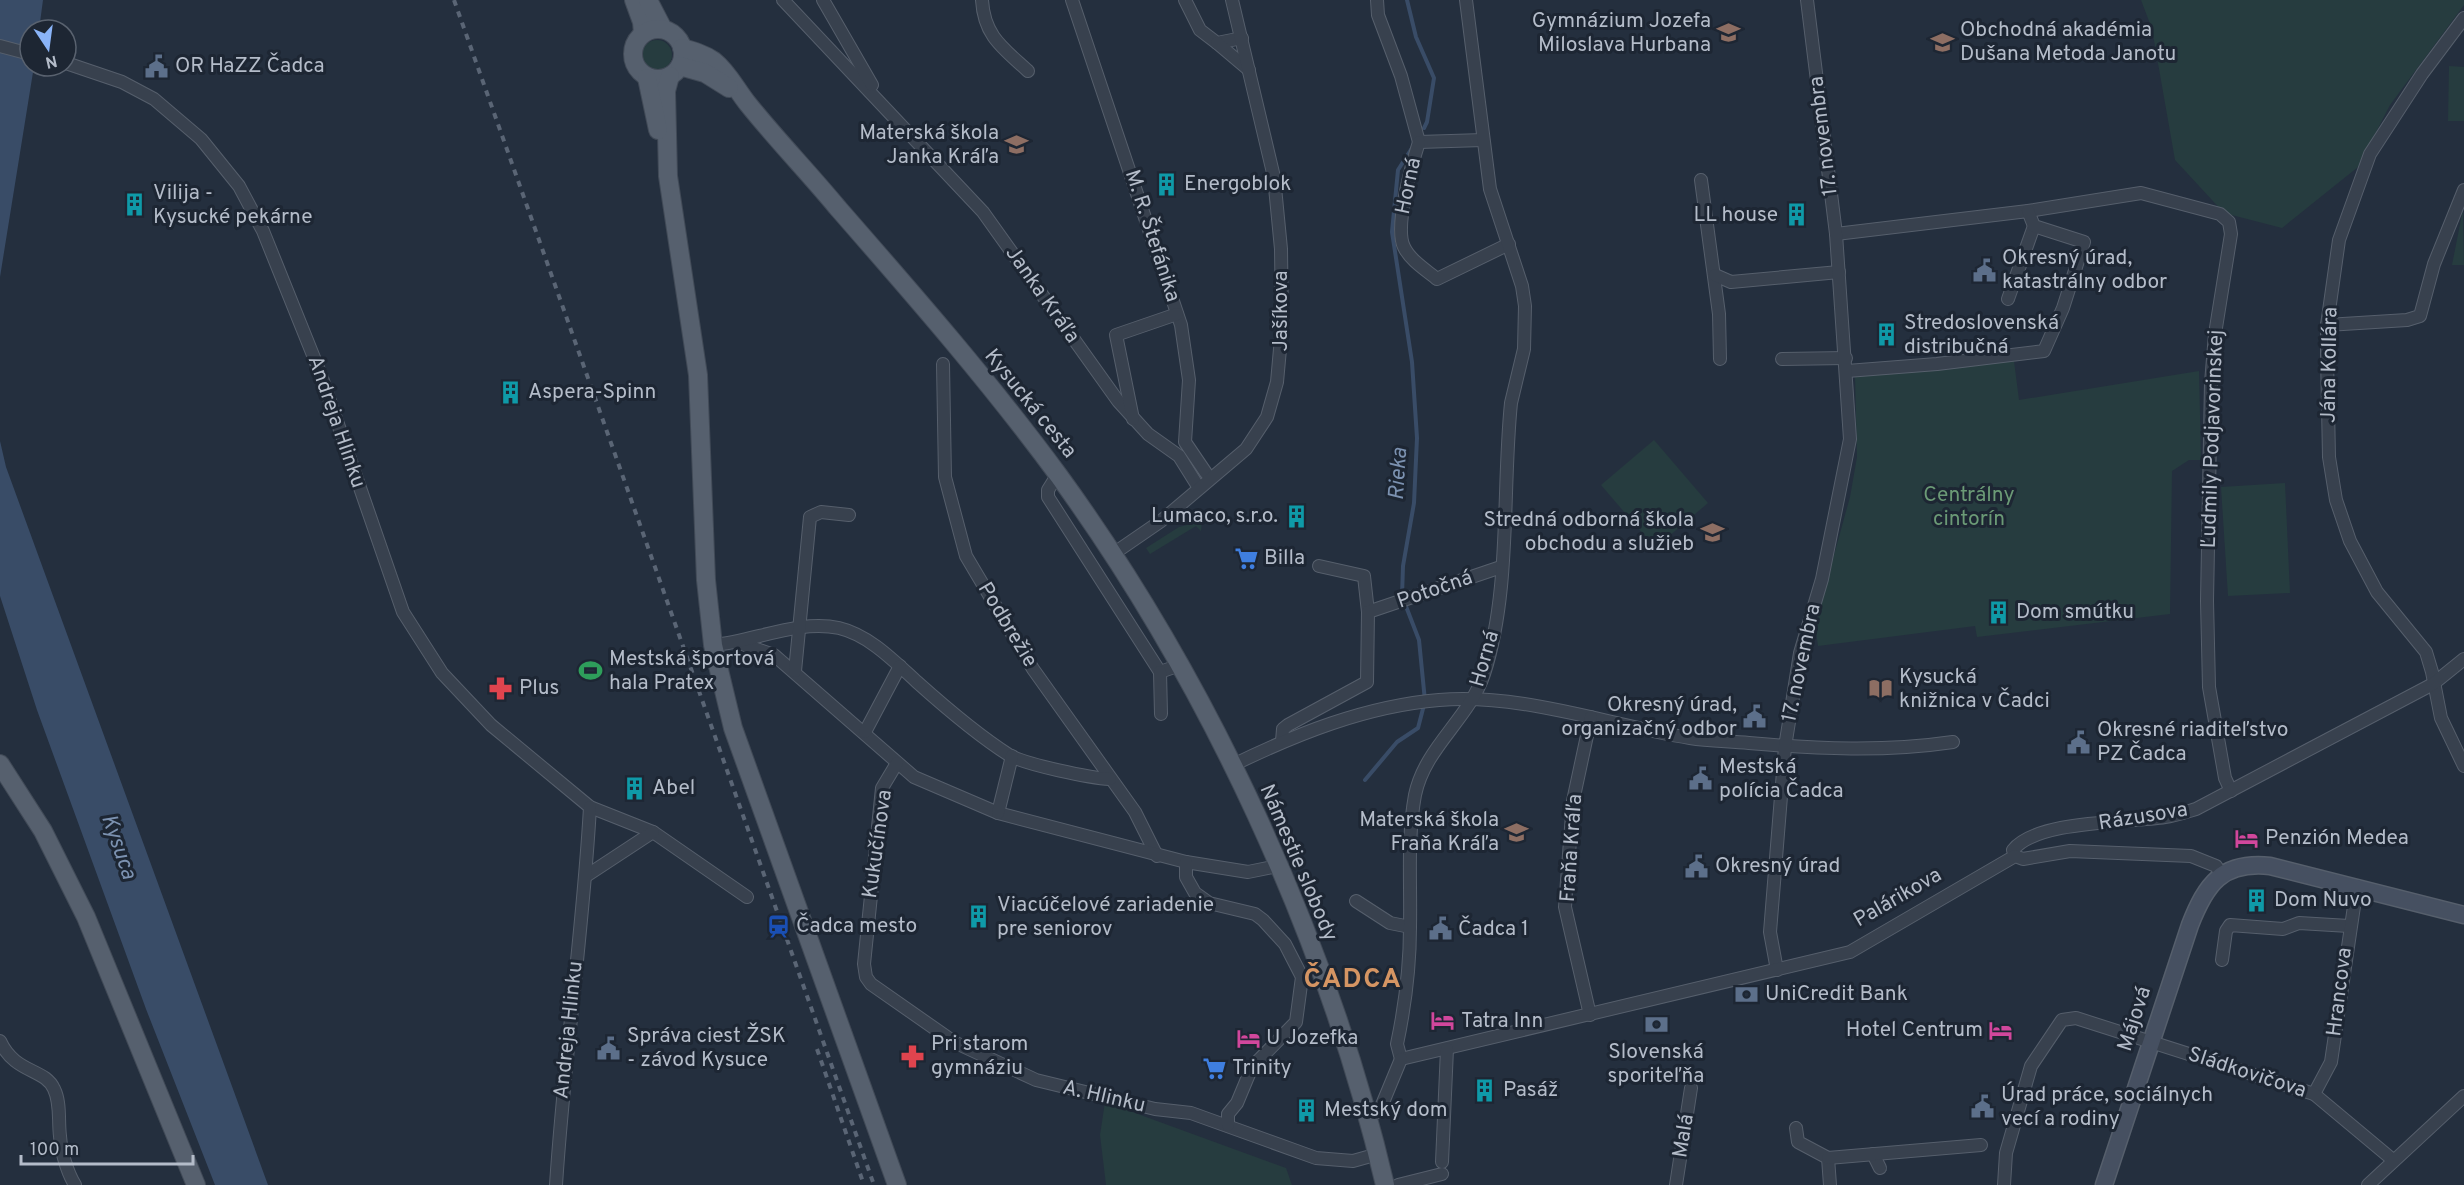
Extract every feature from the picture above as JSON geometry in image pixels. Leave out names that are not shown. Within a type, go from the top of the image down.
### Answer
[{"type":"main road","points":[[634,0],[643,33]]},
{"type":"main road","name":"Kysucká cesta","points":[[648,0],[663,29],[675,36],[678,63]]},
{"type":"main road","points":[[663,29],[652,29],[643,33],[633,45],[633,61],[641,74],[647,78],[668,176],[698,375],[706,580],[713,645],[733,728],[897,1185]]},
{"type":"main road","name":"Kysucká cesta","points":[[647,78],[655,80],[678,63],[705,55],[717,63],[747,103],[929,314],[1058,474],[1113,554],[1180,665],[1232,766]]},
{"type":"main road","points":[[668,176],[666,91],[678,63]]},
{"type":"main road","points":[[0,764],[43,831],[86,917],[196,1185]]},
{"type":"main road","name":"Námestie slobody","points":[[1232,766],[1278,866],[1329,998],[1378,1154],[1385,1185]]},
{"type":"main road","points":[[2221,874],[2251,864],[2288,869],[2464,915]]},
{"type":"main road","name":"Májová","points":[[2104,1185],[2200,899],[2221,874]]},
{"type":"main road","points":[[179,1148],[187,1185]]},
{"type":"street","name":"Janka Kráľa","points":[[783,0],[983,212],[1118,401],[1133,419],[1179,456],[1199,488]]},
{"type":"street","name":"Janka Kráľa","points":[[823,0],[881,102]]},
{"type":"street","points":[[982,0],[983,12],[993,39],[1028,71]]},
{"type":"street","name":"M. R. Štefánika","points":[[1072,0],[1177,314],[1189,380],[1185,442],[1206,473]]},
{"type":"street","points":[[1185,0],[1200,30],[1250,70]]},
{"type":"street","name":"Jašíkova","points":[[1113,554],[1161,521],[1246,449],[1262,429],[1275,394],[1280,365],[1282,327],[1281,249],[1274,177],[1232,0]]},
{"type":"street","name":"Horná","points":[[1377,0],[1378,15],[1401,76],[1419,142],[1410,172],[1401,223],[1403,246],[1437,279],[1509,244]]},
{"type":"street","name":"Horná","points":[[1401,1059],[1397,1044],[1406,988],[1410,927],[1410,828],[1420,776],[1444,735],[1473,700],[1495,638],[1510,413],[1521,366],[1526,328],[1522,286],[1490,189],[1466,0]]},
{"type":"street","name":"17. novembra","points":[[1777,970],[1770,932],[1785,747],[1800,653],[1822,579],[1850,439],[1836,234],[1807,0]]},
{"type":"street","name":"Jána Kollára","points":[[2464,18],[2422,74],[2370,154],[2339,240],[2327,325],[2329,457],[2336,500],[2350,541],[2377,592],[2426,652],[2441,718],[2464,766]]},
{"type":"street","points":[[1217,43],[1242,38]]},
{"type":"street","points":[[0,46],[18,51]]},
{"type":"street","name":"Andreja Hlinku","points":[[78,67],[113,79],[154,99],[201,139],[227,169],[251,207],[275,259],[321,375],[403,612],[442,673],[491,725],[590,807],[653,832],[747,897]]},
{"type":"street","name":"Horná","points":[[1419,142],[1483,140]]},
{"type":"street","points":[[1701,180],[1715,275],[1720,359]]},
{"type":"street","points":[[2327,325],[2408,320],[2420,316],[2434,264],[2464,190]]},
{"type":"street","name":"Ľudmily Podjavorinskej","points":[[1836,234],[2028,211],[2141,193],[2220,214],[2229,222],[2231,234],[2218,311],[2211,383],[2208,640],[2211,708],[2225,778],[2231,791]]},
{"type":"street","points":[[2008,299],[2034,226],[2028,211]]},
{"type":"street","points":[[1847,371],[1937,364],[2044,351],[2062,309],[2084,242],[2034,226]]},
{"type":"street","points":[[1715,275],[1731,282],[1839,272]]},
{"type":"street","points":[[1133,419],[1116,335],[1177,314]]},
{"type":"street","points":[[1782,359],[1846,358]]},
{"type":"street","name":"Podbrežie","points":[[943,364],[945,477],[966,556],[1033,669],[1135,812],[1157,856]]},
{"type":"street","points":[[1058,474],[1048,490],[1048,497],[1160,672],[1161,714]]},
{"type":"street","points":[[795,671],[810,517],[821,512],[849,515]]},
{"type":"street","name":"Potočná","points":[[1282,741],[1283,729],[1288,725],[1367,682],[1368,612],[1364,576],[1318,566]]},
{"type":"street","name":"Potočná","points":[[1368,612],[1501,567]]},
{"type":"street","points":[[713,645],[739,643],[800,628],[838,628],[870,642],[900,666],[954,716],[1011,756],[1093,778],[1110,779]]},
{"type":"street","name":"Kukučínova","points":[[739,643],[774,655],[865,732],[897,763],[926,783],[998,813],[1186,862],[1248,872],[1278,866]]},
{"type":"street","name":"Rázusova","points":[[2015,856],[2013,850],[2021,840],[2045,830],[2167,817],[2196,809],[2433,684],[2464,659]]},
{"type":"street","points":[[1160,672],[1180,665]]},
{"type":"street","points":[[865,732],[900,666]]},
{"type":"street","points":[[1232,766],[1282,741],[1347,719],[1405,704],[1440,700],[1473,700],[1591,717],[1690,738],[1785,747],[1908,749],[1953,742]]},
{"type":"street","name":"Fraňa Kráľa","points":[[1590,1015],[1565,907],[1573,801],[1591,717]]},
{"type":"street","points":[[998,813],[1011,756]]},
{"type":"street","name":"Kukučínova","points":[[864,964],[882,788],[897,763]]},
{"type":"street","name":"Andreja Hlinku","points":[[556,1185],[563,1075],[586,876],[590,807]]},
{"type":"street","points":[[586,876],[653,832]]},
{"type":"street","name":"Palárikova","points":[[1401,1059],[1850,952],[2015,856],[2023,859],[2090,850],[2191,856],[2216,866],[2221,874]]},
{"type":"street","points":[[1186,862],[1186,877],[1195,893],[1209,903],[1243,910],[1263,920],[1285,944],[1302,977],[1296,1022],[1252,1067],[1237,1103],[1228,1114],[1228,1125]]},
{"type":"street","name":"Hrancova","points":[[2314,1094],[2331,1062],[2349,926],[2357,886]]},
{"type":"street","points":[[1356,901],[1390,923],[1410,927]]},
{"type":"street","points":[[2222,960],[2226,931],[2230,926],[2283,929],[2299,923],[2349,926]]},
{"type":"street","name":"A. Hlinku","points":[[864,964],[868,981],[879,990],[954,1042],[1013,1071],[1066,1089],[1155,1108],[1191,1113],[1316,1158],[1353,1161],[1378,1154]]},
{"type":"street","name":"Sládkovičova","points":[[2004,1185],[2006,1153],[2031,1066],[2062,1020],[2076,1018],[2314,1094],[2393,1160]]},
{"type":"street","points":[[0,1041],[7,1056],[25,1070],[40,1074],[54,1088],[58,1106],[60,1139],[75,1185]]},
{"type":"street","points":[[1398,1185],[1442,1168],[1448,1065],[1446,1049]]},
{"type":"street","points":[[1379,1112],[1401,1059]]},
{"type":"street","name":"Malá","points":[[1676,1185],[1691,1088]]},
{"type":"street","points":[[2368,1185],[2464,1096]]},
{"type":"street","points":[[1796,1128],[1798,1142],[1827,1158],[1981,1145]]},
{"type":"street","points":[[1873,1154],[1880,1168]]},
{"type":"street","points":[[1827,1158],[1830,1185]]},
{"type":"green space","points":[[2141,0],[2464,0],[2464,5],[2390,105],[2358,167],[2282,228],[2224,213],[2175,160],[2152,29]]},
{"type":"green space","points":[[657,40],[668,44],[672,55],[668,66],[657,70],[646,66],[642,55],[646,44]]},
{"type":"green space","points":[[2449,66],[2464,67],[2464,121],[2448,121]]},
{"type":"green space","points":[[2463,209],[2464,265],[2452,265]]},
{"type":"green space","name":"Centrálny cintorín","points":[[2014,361],[2019,400],[2199,371],[2201,460],[2189,460],[2172,471],[2170,614],[1977,637],[1975,626],[1818,646],[1815,624],[1850,497],[1857,457],[1855,376]]},
{"type":"green space","points":[[1654,440],[1708,503],[1655,548],[1601,485]]},
{"type":"green space","points":[[2285,483],[2290,593],[2228,596],[2221,487]]},
{"type":"green space","points":[[1202,521],[1201,531],[1196,526],[1150,554],[1146,548],[1179,527]]},
{"type":"green space","points":[[1105,1102],[1286,1168],[1292,1185],[1106,1185],[1100,1135]]},
{"type":"water","points":[[0,0],[43,0],[41,18],[18,18],[18,78],[32,78],[0,277]]},
{"type":"water","name":"Kysuca","points":[[0,441],[6,467],[268,1185],[215,1185],[146,1009],[37,710],[0,596]]},
{"type":"waterway","name":"Rieka","points":[[1407,0],[1416,37],[1434,78],[1424,128]]},
{"type":"waterway","name":"Rieka","points":[[1365,780],[1397,742],[1418,728],[1425,701],[1419,640],[1402,596],[1403,566],[1414,503],[1417,438],[1412,362],[1392,232],[1398,170],[1412,148]]},
{"type":"railway","points":[[454,0],[874,1185]]},
{"type":"railway","points":[[817,1049],[864,1185]]},
{"type":"place","name":"Gymnázium Jozefa Miloslava Hurbana","points":[[1729,33]]},
{"type":"place","name":"Obchodná akadémia Dušana Metoda Janotu","points":[[1942,42]]},
{"type":"place","name":"OR HaZZ Čadca","points":[[157,66]]},
{"type":"place","name":"Materská škola Janka Kráľa","points":[[1017,145]]},
{"type":"place","name":"Energoblok","points":[[1166,184]]},
{"type":"place","name":"Vilija - Kysucké pekárne","points":[[135,205]]},
{"type":"place","name":"LL house","points":[[1796,215]]},
{"type":"place","name":"Okresný úrad, katastrálny odbor","points":[[1984,270]]},
{"type":"place","name":"Stredoslovenská distribučná","points":[[1886,335]]},
{"type":"place","name":"Aspera-Spinn","points":[[510,392]]},
{"type":"place","name":"Lumaco, s.r.o.","points":[[1296,516]]},
{"type":"place","name":"Stredná odborná škola obchodu a služieb","points":[[1712,532]]},
{"type":"place","name":"Billa","points":[[1246,558]]},
{"type":"place","name":"Dom smútku","points":[[1998,612]]},
{"type":"place","name":"Mestská športová hala Pratex","points":[[591,671]]},
{"type":"place","name":"Plus","points":[[501,688]]},
{"type":"place","name":"Kysucká knižnica v Čadci","points":[[1881,689]]},
{"type":"place","name":"Okresný úrad, organizačný odbor","points":[[1755,717]]},
{"type":"place","name":"Okresné riaditeľstvo PZ Čadca","points":[[2079,742]]},
{"type":"place","name":"Mestská polícia Čadca","points":[[1701,779]]},
{"type":"place","name":"Abel","points":[[634,788]]},
{"type":"place","name":"Materská škola Fraňa Kráľa","points":[[1517,832]]},
{"type":"place","name":"Penzión Medea","points":[[2247,838]]},
{"type":"place","name":"Okresný úrad","points":[[1697,866]]},
{"type":"place","name":"Dom Nuvo","points":[[2256,900]]},
{"type":"place","name":"Viacúčelové zariadenie pre seniorov","points":[[979,917]]},
{"type":"place","name":"Čadca mesto","points":[[778,926]]},
{"type":"place","name":"Čadca 1","points":[[1440,929]]},
{"type":"place","name":"UniCredit Bank","points":[[1747,994]]},
{"type":"place","name":"Tatra Inn","points":[[1443,1021]]},
{"type":"place","name":"Slovenská sporiteľňa","points":[[1656,1024]]},
{"type":"place","name":"Hotel Centrum","points":[[2001,1030]]},
{"type":"place","name":"U Jozefka","points":[[1248,1038]]},
{"type":"place","name":"Správa ciest ŽSK - závod Kysuce","points":[[609,1048]]},
{"type":"place","name":"Pri starom gymnáziu","points":[[913,1056]]},
{"type":"place","name":"Trinity","points":[[1214,1068]]},
{"type":"place","name":"Pasáž","points":[[1485,1090]]},
{"type":"place","name":"Úrad práce, sociálnych vecí a rodiny","points":[[1983,1107]]},
{"type":"place","name":"Mestský dom","points":[[1306,1110]]},
{"type":"district","name":"ČADCA","points":[[1353,980]]}]
